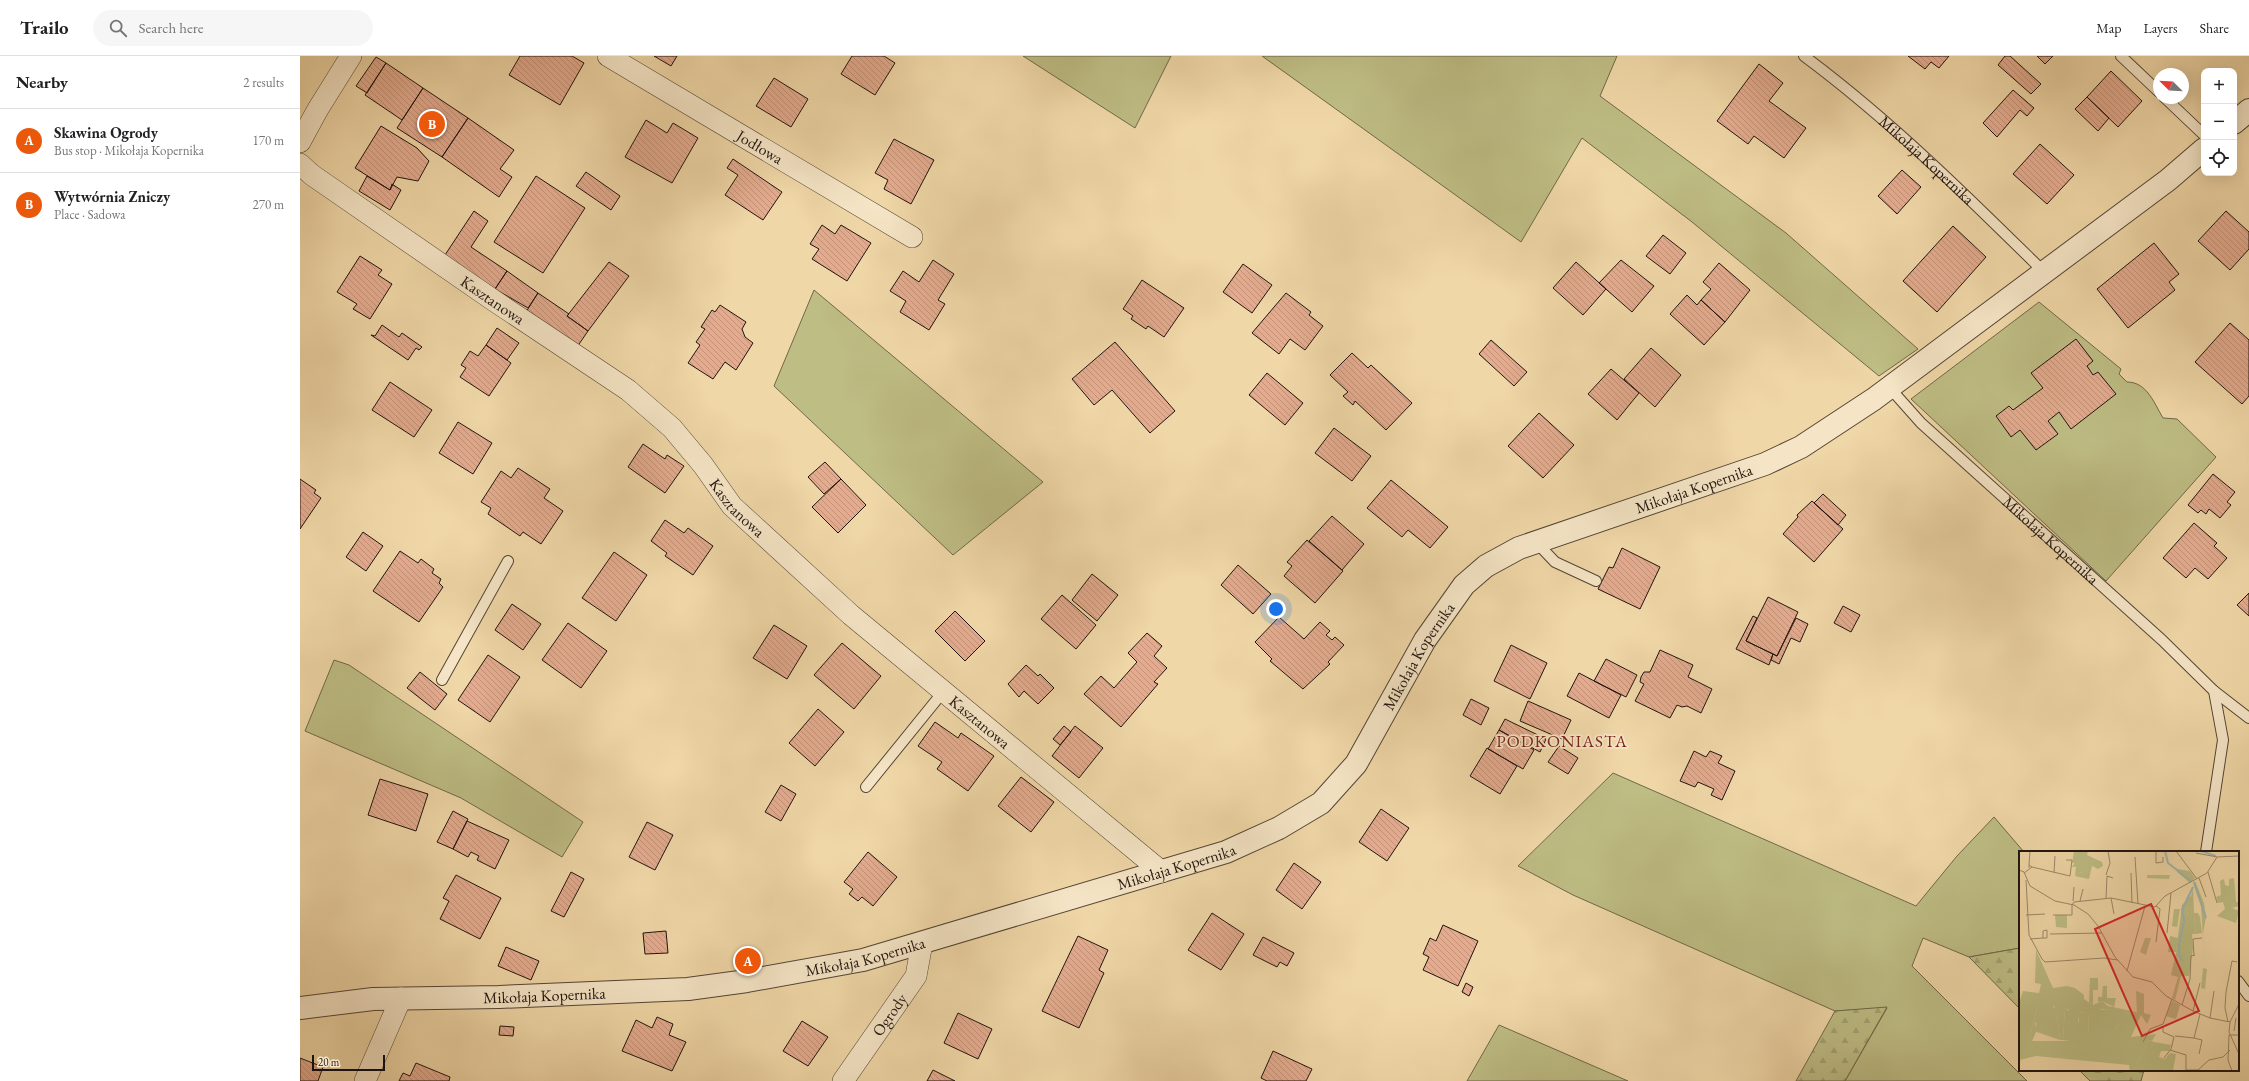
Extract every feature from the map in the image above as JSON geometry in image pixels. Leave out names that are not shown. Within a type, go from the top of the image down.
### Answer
[{"type":"street","points":[[300,142],[318,109],[351,56]]},
{"type":"street","name":"Jodłowa","points":[[608,56],[912,237]]},
{"type":"street","points":[[2237,120],[2249,110]]},
{"type":"street","name":"Mikołaja Kopernika","points":[[300,1008],[373,999],[499,997],[688,989],[863,960],[1226,852],[1279,828],[1321,803],[1356,764],[1425,640],[1464,585],[1486,566],[1519,548],[1765,464],[1802,447],[1889,387],[2043,271],[2168,180],[2201,152]]},
{"type":"street","name":"Kasztanowa","points":[[300,164],[312,175],[493,300],[628,390],[672,428],[703,465],[732,506],[851,615],[1162,872]]},
{"type":"street","name":"Ogrody","points":[[843,1081],[916,976],[922,943]]},
{"type":"street","points":[[365,1081],[401,998]]},
{"type":"lane","name":"Mikołaja Kopernika","points":[[1804,56],[1858,98],[1978,207],[2043,271]]},
{"type":"lane","points":[[2121,56],[2153,86]]},
{"type":"lane","points":[[2171,104],[2201,132]]},
{"type":"lane","name":"Mikołaja Kopernika","points":[[1889,387],[1921,423],[2156,634],[2214,691],[2249,718]]},
{"type":"lane","points":[[1536,542],[1555,562],[1596,581]]},
{"type":"lane","points":[[442,680],[508,561]]},
{"type":"lane","points":[[2206,851],[2223,740],[2214,691]]},
{"type":"lane","points":[[866,787],[943,692]]},
{"type":"lane","points":[[2239,982],[2249,996]]},
{"type":"green space","points":[[1023,56],[1171,56],[1135,128]]},
{"type":"green space","points":[[1262,56],[1617,56],[1600,96],[1786,233],[1918,349],[1879,376],[1692,222],[1582,138],[1521,242]]},
{"type":"green space","points":[[814,290],[1043,482],[953,555],[774,386]]},
{"type":"green space","points":[[2039,302],[2121,369],[2119,374],[2127,382],[2134,383],[2145,389],[2163,418],[2177,419],[2216,457],[2106,581],[1911,399]]},
{"type":"green space","points":[[334,660],[349,665],[583,822],[562,857],[461,798],[305,731]]},
{"type":"green space","points":[[1613,773],[1916,906],[1957,856],[1994,817],[2023,851],[2019,851],[2019,948],[1969,957],[1923,938],[1912,966],[2027,1081],[1845,1081],[1887,1008],[1835,1011],[1573,895],[1518,866]]},
{"type":"green space","points":[[2019,948],[2019,1008],[1969,957]]},
{"type":"green space","points":[[1887,1007],[1845,1081],[1796,1081],[1835,1011]]},
{"type":"green space","points":[[1499,1025],[1628,1081],[1467,1081]]},
{"type":"green space","points":[[2080,1071],[2144,1071],[2141,1081],[2090,1081]]},
{"type":"building","points":[[520,56],[572,56],[584,63],[560,105],[509,75]]},
{"type":"building","points":[[654,56],[677,56],[671,66]]},
{"type":"building","points":[[852,56],[884,56],[895,63],[875,95],[841,74]]},
{"type":"building","points":[[1908,56],[1949,56],[1939,68],[1931,62],[1925,69]]},
{"type":"building","points":[[2005,56],[2010,56],[2041,84],[2031,94],[1998,65]]},
{"type":"building","points":[[2037,56],[2053,56],[2045,64]]},
{"type":"building","points":[[376,57],[386,63],[367,93],[356,86]]},
{"type":"building","points":[[386,63],[423,88],[402,120],[365,95]]},
{"type":"building","points":[[1759,64],[1783,83],[1769,101],[1806,128],[1784,158],[1754,136],[1748,144],[1717,121]]},
{"type":"building","points":[[2111,71],[2142,101],[2118,127],[2087,97]]},
{"type":"building","points":[[774,78],[808,99],[791,127],[756,106]]},
{"type":"building","points":[[423,88],[468,118],[442,157],[397,128]]},
{"type":"building","points":[[2013,90],[2034,108],[2027,116],[2020,110],[1997,137],[1983,123]]},
{"type":"building","points":[[2087,97],[2109,118],[2098,131],[2075,109]]},
{"type":"building","points":[[468,118],[514,150],[500,169],[512,177],[499,197],[442,157]]},
{"type":"building","points":[[646,120],[667,133],[673,123],[698,138],[672,183],[625,157]]},
{"type":"building","points":[[381,126],[417,148],[429,161],[418,181],[397,177],[390,190],[355,168]]},
{"type":"building","points":[[894,139],[934,160],[911,204],[884,189],[888,180],[875,173]]},
{"type":"building","points":[[2040,144],[2074,175],[2047,204],[2013,174]]},
{"type":"building","points":[[733,159],[782,192],[763,220],[725,195],[738,175],[727,168]]},
{"type":"building","points":[[1902,170],[1921,187],[1897,214],[1878,196]]},
{"type":"building","points":[[586,172],[620,196],[611,210],[576,186]]},
{"type":"building","points":[[367,176],[390,190],[392,184],[401,190],[390,210],[359,191]]},
{"type":"building","points":[[536,176],[585,208],[543,273],[494,242]]},
{"type":"building","points":[[474,211],[488,221],[471,247],[507,271],[495,289],[445,255]]},
{"type":"building","points":[[2226,211],[2249,232],[2249,249],[2230,270],[2198,241]]},
{"type":"building","points":[[822,225],[835,234],[841,225],[871,243],[847,281],[812,259],[819,249],[810,244]]},
{"type":"building","points":[[1953,226],[1986,257],[1937,312],[1903,281]]},
{"type":"building","points":[[1663,235],[1686,253],[1670,274],[1646,256]]},
{"type":"building","points":[[2154,243],[2179,274],[2169,282],[2175,290],[2128,328],[2097,289]]},
{"type":"building","points":[[360,256],[382,270],[378,275],[392,284],[370,319],[353,309],[357,304],[337,292]]},
{"type":"building","points":[[933,260],[954,274],[938,300],[945,304],[929,330],[900,312],[906,301],[890,291],[903,271],[919,282]]},
{"type":"building","points":[[1621,260],[1654,286],[1632,312],[1599,283]]},
{"type":"building","points":[[609,262],[629,276],[588,331],[567,316]]},
{"type":"building","points":[[1576,262],[1606,289],[1583,315],[1553,288]]},
{"type":"building","points":[[1719,263],[1750,290],[1725,322],[1701,300],[1711,289],[1703,282]]},
{"type":"building","points":[[1243,264],[1272,285],[1252,313],[1223,292]]},
{"type":"building","points":[[507,271],[538,293],[528,308],[495,289]]},
{"type":"building","points":[[1142,280],[1184,308],[1164,337],[1148,326],[1146,329],[1131,319],[1133,316],[1123,309]]},
{"type":"building","points":[[538,293],[569,314],[567,316],[588,331],[577,347],[526,312]]},
{"type":"building","points":[[1286,293],[1311,312],[1309,315],[1323,326],[1305,350],[1290,339],[1279,354],[1252,333]]},
{"type":"building","points":[[1687,295],[1697,305],[1701,300],[1725,322],[1704,345],[1670,314]]},
{"type":"building","points":[[720,305],[746,322],[742,329],[745,337],[753,343],[736,370],[725,362],[713,379],[688,363],[700,345],[696,342],[705,329],[701,327],[712,310],[715,312]]},
{"type":"building","points":[[2230,323],[2249,340],[2249,396],[2242,404],[2195,362]]},
{"type":"building","points":[[382,325],[399,337],[402,333],[422,347],[419,350],[416,348],[408,360],[371,335],[375,336]]},
{"type":"building","points":[[497,328],[519,343],[507,360],[486,345]]},
{"type":"building","points":[[2076,339],[2093,361],[2087,366],[2093,375],[2098,372],[2116,394],[2071,429],[2059,412],[2048,421],[2058,434],[2036,450],[2020,430],[2011,437],[1996,416],[2009,406],[2013,410],[2043,388],[2031,373]]},
{"type":"building","points":[[1491,340],[1527,372],[1514,386],[1479,354]]},
{"type":"building","points":[[1115,342],[1175,411],[1150,433],[1112,390],[1094,405],[1072,379]]},
{"type":"building","points":[[486,345],[511,363],[489,396],[460,377],[466,368],[461,365],[470,351],[478,356]]},
{"type":"building","points":[[1651,348],[1681,375],[1655,407],[1624,379]]},
{"type":"building","points":[[1352,353],[1368,368],[1371,365],[1412,403],[1386,430],[1355,401],[1353,405],[1343,396],[1348,392],[1330,375]]},
{"type":"building","points":[[1611,369],[1639,393],[1617,420],[1588,394]]},
{"type":"building","points":[[1267,373],[1303,403],[1285,425],[1249,395]]},
{"type":"building","points":[[390,382],[432,410],[414,437],[372,410]]},
{"type":"building","points":[[1539,413],[1574,445],[1543,478],[1508,446]]},
{"type":"building","points":[[458,422],[492,443],[473,474],[439,453]]},
{"type":"building","points":[[1334,428],[1371,456],[1352,481],[1315,453]]},
{"type":"building","points":[[643,444],[665,459],[667,455],[684,466],[665,493],[628,467]]},
{"type":"building","points":[[825,462],[841,479],[824,494],[808,477]]},
{"type":"building","points":[[518,468],[550,489],[544,498],[563,511],[541,544],[523,532],[520,536],[488,514],[491,508],[481,502],[501,471],[511,478]]},
{"type":"building","points":[[2213,474],[2235,492],[2227,502],[2231,505],[2220,518],[2209,509],[2206,514],[2201,510],[2198,513],[2188,505]]},
{"type":"building","points":[[300,479],[316,490],[314,493],[321,498],[300,529]]},
{"type":"building","points":[[841,479],[866,505],[838,533],[812,507]]},
{"type":"building","points":[[1391,480],[1448,527],[1430,548],[1408,530],[1402,537],[1367,508]]},
{"type":"building","points":[[1823,494],[1846,515],[1838,525],[1814,503]]},
{"type":"building","points":[[1812,501],[1843,529],[1814,562],[1783,534],[1798,517],[1797,515]]},
{"type":"building","points":[[1332,516],[1364,544],[1342,570],[1309,541]]},
{"type":"building","points":[[665,520],[684,533],[688,528],[713,546],[693,575],[665,556],[667,553],[651,541]]},
{"type":"building","points":[[2194,523],[2217,543],[2214,546],[2227,558],[2208,579],[2195,568],[2186,578],[2163,558]]},
{"type":"building","points":[[363,532],[383,546],[366,571],[346,557]]},
{"type":"building","points":[[1307,540],[1343,571],[1315,603],[1284,576],[1292,566],[1287,562]]},
{"type":"building","points":[[1622,548],[1660,567],[1640,609],[1598,589],[1609,567],[1613,568]]},
{"type":"building","points":[[400,551],[418,563],[421,559],[434,569],[432,573],[441,579],[439,583],[443,587],[419,622],[373,591]]},
{"type":"building","points":[[614,552],[647,575],[616,621],[582,598]]},
{"type":"building","points":[[1238,565],[1271,594],[1253,614],[1221,585]]},
{"type":"building","points":[[1092,574],[1118,595],[1097,621],[1072,600]]},
{"type":"building","points":[[2249,593],[2249,616],[2237,605]]},
{"type":"building","points":[[1062,595],[1096,625],[1076,649],[1041,619]]},
{"type":"building","points":[[1768,597],[1798,612],[1777,656],[1746,641]]},
{"type":"building","points":[[512,604],[541,624],[523,650],[495,630]]},
{"type":"building","points":[[1843,606],[1860,615],[1851,632],[1834,623]]},
{"type":"building","points":[[955,611],[985,641],[965,661],[935,631]]},
{"type":"building","points":[[1753,616],[1757,618],[1746,641],[1773,654],[1769,665],[1736,649]]},
{"type":"building","points":[[1279,617],[1304,639],[1320,622],[1330,631],[1326,635],[1332,640],[1335,637],[1344,645],[1328,662],[1330,664],[1303,689],[1270,661],[1272,659],[1255,642]]},
{"type":"building","points":[[1796,618],[1808,624],[1800,642],[1791,638],[1779,664],[1771,660],[1773,654],[1777,656]]},
{"type":"building","points":[[568,623],[607,651],[581,688],[542,660]]},
{"type":"building","points":[[774,625],[807,646],[787,679],[753,658]]},
{"type":"building","points":[[1147,633],[1162,646],[1154,656],[1167,668],[1154,682],[1158,684],[1121,727],[1084,694],[1101,676],[1114,688],[1137,662],[1128,653]]},
{"type":"building","points":[[842,643],[881,676],[854,709],[814,675]]},
{"type":"building","points":[[1511,645],[1547,663],[1530,699],[1494,681]]},
{"type":"building","points":[[1660,650],[1693,665],[1688,677],[1712,689],[1701,713],[1687,706],[1682,707],[1677,705],[1670,718],[1635,701],[1644,684],[1640,682],[1641,677],[1644,672],[1650,672]]},
{"type":"building","points":[[488,655],[520,677],[490,722],[458,700]]},
{"type":"building","points":[[1606,659],[1637,675],[1626,697],[1594,681]]},
{"type":"building","points":[[1026,665],[1038,676],[1040,674],[1054,688],[1038,704],[1024,691],[1019,697],[1008,684]]},
{"type":"building","points":[[420,672],[447,694],[435,710],[407,688]]},
{"type":"building","points":[[1579,673],[1621,695],[1609,718],[1567,696]]},
{"type":"building","points":[[1471,699],[1489,708],[1481,725],[1463,715]]},
{"type":"building","points":[[1528,701],[1571,720],[1562,739],[1520,721]]},
{"type":"building","points":[[818,709],[844,732],[815,766],[789,743]]},
{"type":"building","points":[[1505,719],[1546,739],[1540,752],[1499,730]]},
{"type":"building","points":[[935,722],[958,738],[961,733],[994,756],[968,791],[937,769],[942,762],[918,746]]},
{"type":"building","points":[[1064,726],[1071,732],[1060,745],[1053,739]]},
{"type":"building","points":[[1075,726],[1103,748],[1079,778],[1052,756]]},
{"type":"building","points":[[1499,730],[1534,750],[1523,769],[1488,749]]},
{"type":"building","points":[[1559,746],[1578,758],[1568,774],[1548,762]]},
{"type":"building","points":[[1487,748],[1517,766],[1500,794],[1470,776]]},
{"type":"building","points":[[1694,751],[1706,757],[1710,751],[1722,756],[1718,763],[1735,771],[1722,800],[1711,795],[1714,789],[1698,782],[1695,787],[1680,781]]},
{"type":"building","points":[[1021,777],[1054,802],[1031,832],[998,806]]},
{"type":"building","points":[[380,779],[428,794],[416,831],[368,815]]},
{"type":"building","points":[[781,785],[796,794],[781,821],[765,812]]},
{"type":"building","points":[[1381,809],[1409,828],[1387,861],[1359,842]]},
{"type":"building","points":[[453,811],[468,819],[453,849],[437,842]]},
{"type":"building","points":[[467,821],[509,840],[495,869],[477,860],[479,856],[471,852],[468,857],[453,849]]},
{"type":"building","points":[[647,822],[673,835],[655,870],[629,857]]},
{"type":"building","points":[[868,852],[897,877],[873,906],[862,897],[858,901],[849,894],[853,889],[844,882]]},
{"type":"building","points":[[1294,863],[1321,882],[1302,909],[1276,890]]},
{"type":"building","points":[[571,872],[584,879],[564,917],[551,911]]},
{"type":"building","points":[[456,875],[501,898],[480,939],[440,919],[449,901],[443,898]]},
{"type":"building","points":[[1212,913],[1244,934],[1221,970],[1188,950]]},
{"type":"building","points":[[1443,925],[1478,941],[1458,986],[1423,970],[1429,957],[1423,954],[1430,938],[1436,941]]},
{"type":"building","points":[[666,931],[668,953],[645,954],[643,933]]},
{"type":"building","points":[[1078,936],[1108,950],[1099,970],[1104,973],[1079,1028],[1042,1011]]},
{"type":"building","points":[[1263,937],[1294,953],[1287,966],[1280,962],[1277,967],[1253,955]]},
{"type":"building","points":[[506,947],[539,961],[531,980],[498,966]]},
{"type":"building","points":[[1466,983],[1473,987],[1469,996],[1462,992]]},
{"type":"building","points":[[958,1013],[992,1029],[978,1059],[944,1043]]},
{"type":"building","points":[[657,1017],[673,1024],[669,1035],[686,1042],[672,1071],[622,1051],[636,1020],[652,1028]]},
{"type":"building","points":[[802,1021],[828,1037],[808,1066],[783,1051]]},
{"type":"building","points":[[500,1026],[514,1027],[513,1036],[499,1035]]},
{"type":"building","points":[[1273,1051],[1312,1069],[1306,1081],[1267,1081],[1261,1078]]},
{"type":"building","points":[[300,1058],[323,1067],[318,1081],[300,1081]]},
{"type":"building","points":[[416,1063],[450,1077],[449,1081],[399,1081],[403,1073],[410,1076]]},
{"type":"building","points":[[933,1070],[955,1081],[927,1081]]},
{"type":"place","name":"Wytwórnia Zniczy","points":[[432,124]]},
{"type":"place","name":"Skawina Ogrody","points":[[748,961]]},
{"type":"district","name":"PODKONIASTA","points":[[1562,741]]}]
